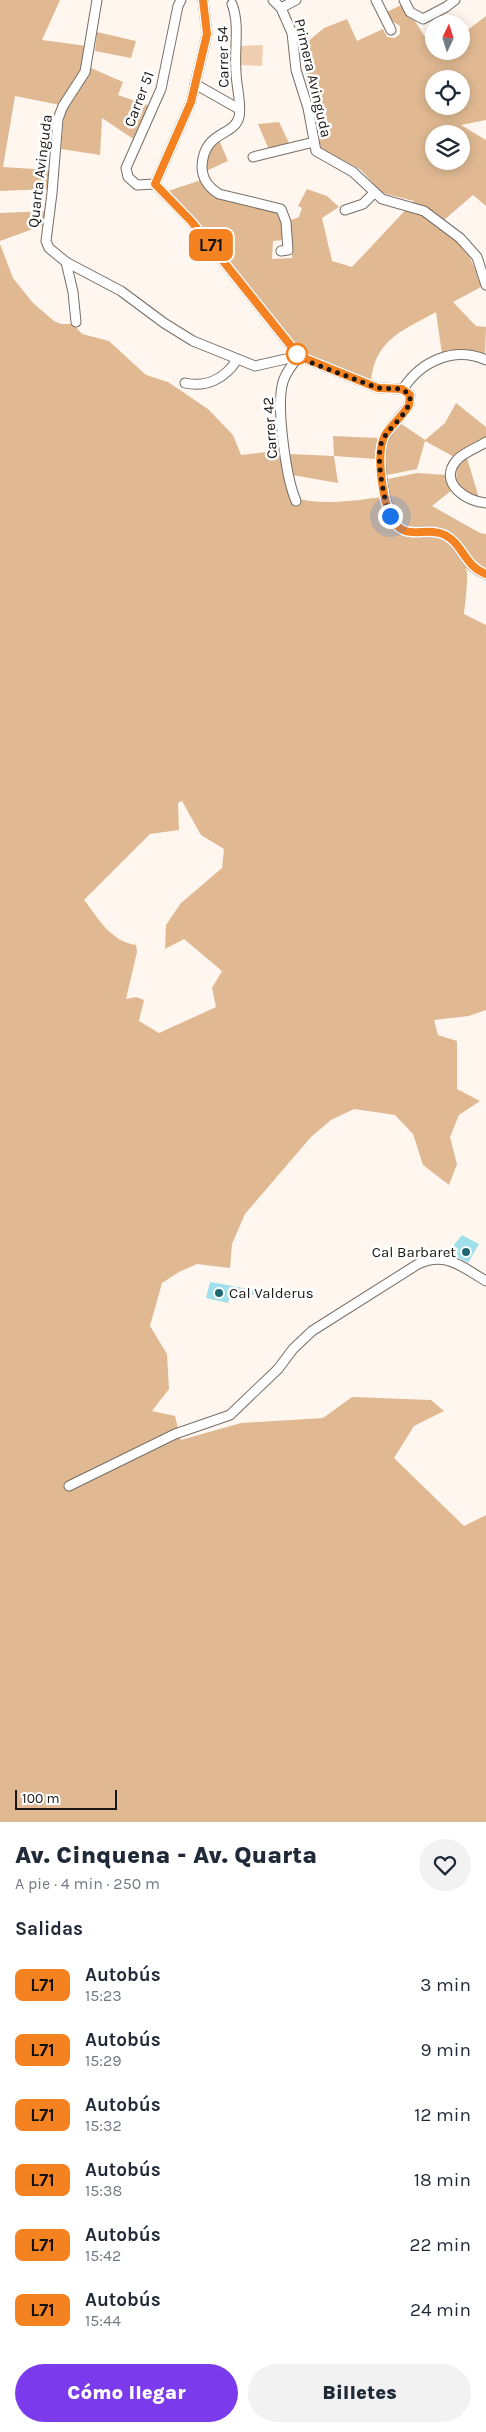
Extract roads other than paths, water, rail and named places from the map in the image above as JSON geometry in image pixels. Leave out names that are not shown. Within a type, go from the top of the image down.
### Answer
[{"type":"street","name":"Quarta Avinguda","points":[[97,0],[85,72],[63,106],[58,119],[46,241],[51,250],[66,262],[122,291],[175,330],[237,360],[258,366],[299,356]]},
{"type":"street","name":"Carrer 51","points":[[155,184],[137,185],[128,177],[126,168],[161,89],[178,6],[181,0]]},
{"type":"street","points":[[203,0],[207,34],[190,106],[155,184],[191,221],[299,356],[378,388],[402,389],[410,395],[409,405],[385,435],[380,452],[390,516],[394,524],[405,531],[416,533],[437,532],[446,536],[457,546],[471,566],[486,574]]},
{"type":"street","name":"Primera Avinguda","points":[[273,0],[281,8],[293,39],[296,70],[308,108],[314,142],[318,153],[353,172],[382,199],[424,211],[460,238],[477,258],[486,285]]},
{"type":"street","points":[[281,8],[296,0]]},
{"type":"street","points":[[376,0],[391,30]]},
{"type":"street","points":[[404,0],[410,12],[423,19],[455,0]]},
{"type":"street","name":"Carrer 54","points":[[232,4],[236,24],[236,71],[239,110]]},
{"type":"street","points":[[195,84],[239,110],[239,118],[236,122],[206,147],[203,156],[203,178],[219,194],[281,209],[286,222],[288,250],[281,251]]},
{"type":"street","points":[[253,157],[314,142]]},
{"type":"street","points":[[345,210],[362,204],[374,192]]},
{"type":"street","points":[[66,262],[73,292],[76,322]]},
{"type":"street","points":[[402,389],[417,371],[446,356],[464,354],[486,360]]},
{"type":"street","name":"Carrer 42","points":[[296,501],[288,479],[281,392],[287,373],[299,356]]},
{"type":"street","points":[[185,383],[199,385],[209,382],[222,376],[237,360]]},
{"type":"street","points":[[486,442],[454,462],[451,479],[455,488],[464,496],[474,501],[486,503]]},
{"type":"street","points":[[69,1486],[175,1434],[230,1415],[278,1369],[306,1336],[418,1264],[434,1258],[446,1259],[486,1281]]},
{"type":"place","name":"Cal Barbaret","points":[[466,1252]]},
{"type":"place","name":"Cal Valderus","points":[[219,1293]]}]
